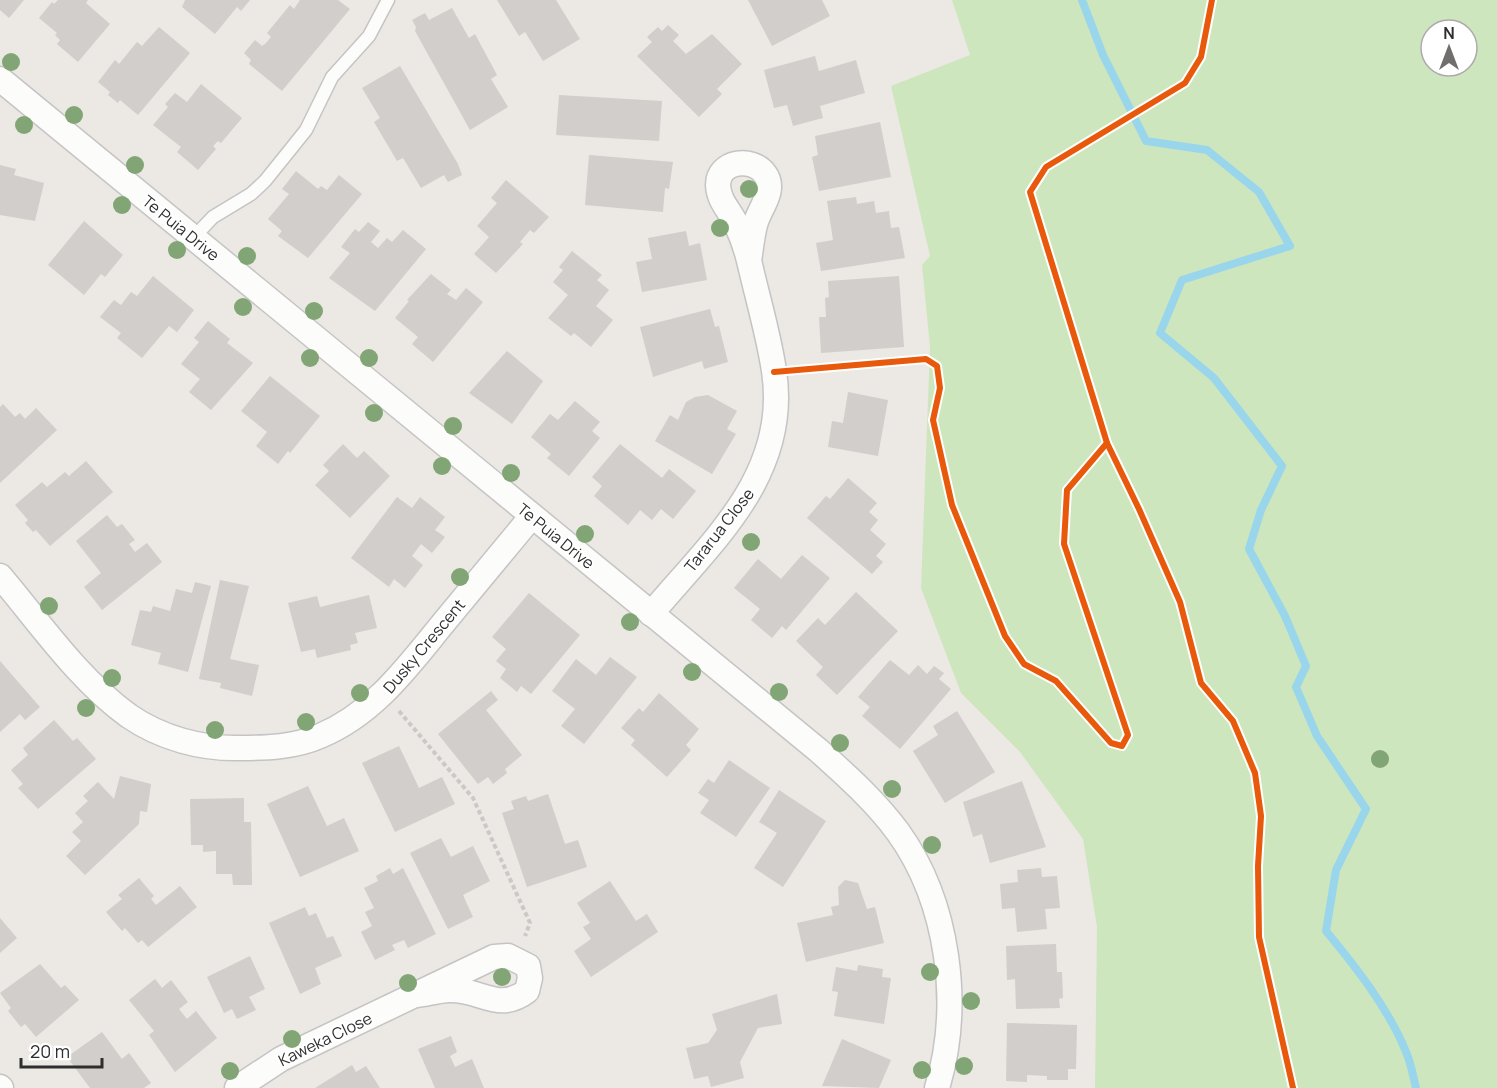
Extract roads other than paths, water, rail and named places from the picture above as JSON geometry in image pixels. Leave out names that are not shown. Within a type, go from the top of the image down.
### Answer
[{"type":"street","name":"Te Puia Drive","points":[[0,80],[854,782],[899,834],[924,879],[945,951],[949,992],[948,1031],[937,1088]]},
{"type":"street","name":"Tararua Close","points":[[651,614],[739,508],[766,462],[774,427],[774,372],[749,261]]},
{"type":"street","name":"Dusky Crescent","points":[[0,576],[110,701],[155,731],[187,742],[222,749],[266,748],[295,744],[320,736],[353,719],[385,694],[532,516]]},
{"type":"street","name":"Kaweka Close","points":[[237,1088],[281,1059],[494,957],[517,958],[528,966],[530,978],[526,991],[515,1000],[502,1002],[451,990],[417,995]]},
{"type":"lane","points":[[193,238],[213,217],[251,194],[265,181],[306,130],[332,77],[369,36],[388,0]]},
{"type":"waterway","points":[[1082,0],[1103,55],[1146,141],[1207,150],[1259,192],[1290,246],[1182,280],[1160,333],[1214,378],[1282,466],[1261,510],[1249,549],[1285,616],[1306,666],[1296,687],[1317,736],[1366,809],[1336,870],[1326,931],[1360,973],[1381,1004],[1408,1056],[1416,1088]]}]
